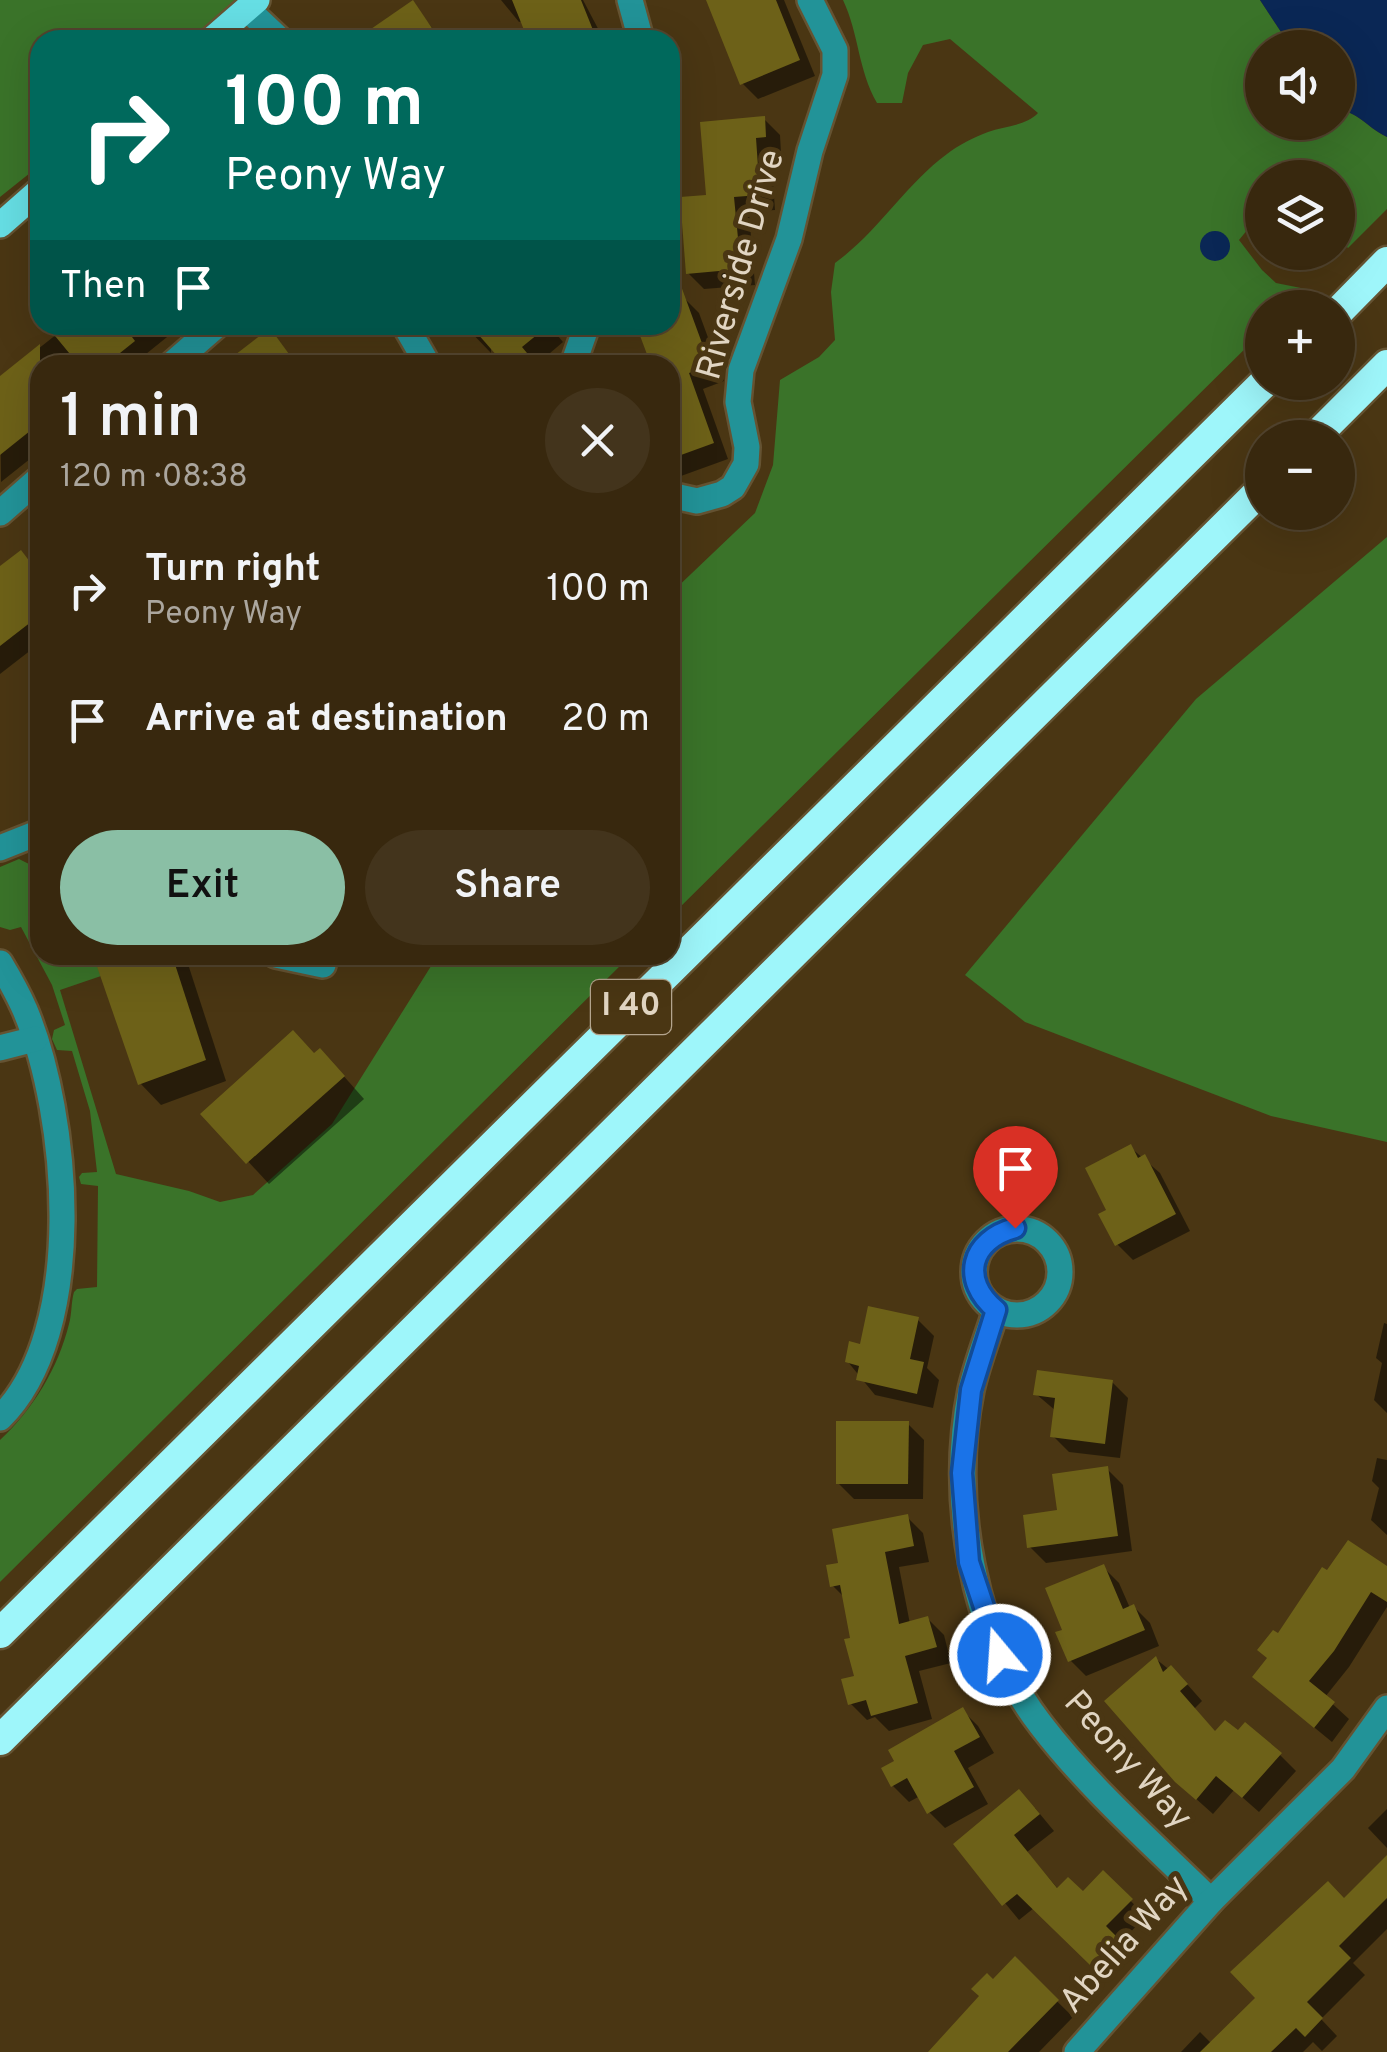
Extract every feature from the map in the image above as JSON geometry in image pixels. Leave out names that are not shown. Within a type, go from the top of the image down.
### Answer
[{"type":"highway","points":[[1355,295],[1387,262]]},
{"type":"highway","points":[[1332,420],[1387,364]]},
{"type":"highway","name":"I 40","points":[[680,961],[1247,400]]},
{"type":"highway","name":"I 40","points":[[0,1740],[1245,506]]},
{"type":"highway","name":"I 40","points":[[0,1634],[676,965]]},
{"type":"main road","points":[[222,30],[252,4]]},
{"type":"main road","points":[[0,225],[30,199]]},
{"type":"street","points":[[630,0],[638,30]]},
{"type":"street","name":"Riverside Drive","points":[[680,497],[697,500],[722,494],[733,487],[746,464],[747,447],[738,402],[741,370],[788,239],[810,151],[836,75],[835,50],[810,0]]},
{"type":"street","points":[[252,4],[272,30]]},
{"type":"street","points":[[182,355],[206,335]]},
{"type":"street","points":[[0,513],[30,487]]},
{"type":"street","points":[[0,848],[30,836]]},
{"type":"street","points":[[0,963],[25,1010],[35,1039],[59,1158],[58,1288],[51,1324],[34,1371],[0,1418]]},
{"type":"street","points":[[319,965],[323,966]]},
{"type":"street","points":[[0,1048],[35,1039]]},
{"type":"street","name":"Peony Way","points":[[996,1310],[971,1390],[962,1473],[969,1562],[1000,1655],[1040,1724],[1111,1803],[1211,1901]]},
{"type":"street","name":"Abelia Way","points":[[1077,2052],[1211,1901],[1343,1769],[1387,1708]]},
{"type":"green space","points":[[0,0],[251,0],[213,30],[30,30],[30,173],[0,197]]},
{"type":"green space","points":[[843,0],[1260,0],[1280,30],[1245,30],[1245,140],[1355,140],[1355,116],[1387,137],[1387,209],[1355,241],[1355,160],[1245,160],[1245,233],[1239,240],[1245,248],[1245,270],[1262,270],[1276,283],[1306,289],[1245,290],[1245,349],[680,907],[680,584],[755,513],[773,465],[780,380],[819,357],[835,340],[831,292],[835,263],[951,151],[1038,113],[950,39],[923,45],[908,73],[902,103],[877,103]]},
{"type":"green space","points":[[1387,537],[1387,1142],[1271,1116],[1025,1022],[965,975],[1196,699]]},
{"type":"green space","points":[[19,859],[30,864],[30,944],[21,927],[0,927],[0,867]]},
{"type":"green space","points":[[41,965],[97,965],[101,976],[60,990],[116,1174],[220,1202],[253,1195],[332,1124],[432,965],[621,965],[0,1582],[0,1440],[24,1415],[51,1372],[69,1324],[74,1292],[97,1287],[98,1186],[81,1184],[79,1177],[82,1173],[97,1172],[90,1111],[72,1051],[57,1050],[52,1039],[54,1030],[65,1025]]},
{"type":"water","points":[[1260,0],[1387,0],[1387,137],[1355,116],[1355,30],[1280,30]]},
{"type":"water","points":[[1215,231],[1226,235],[1230,246],[1226,257],[1215,261],[1204,257],[1200,246],[1204,235]]},
{"type":"building","points":[[413,0],[433,30],[370,30]]},
{"type":"building","points":[[512,0],[581,0],[593,30],[524,30]]},
{"type":"building","points":[[706,0],[776,0],[800,60],[740,85]]},
{"type":"building","points":[[765,116],[766,137],[756,138],[760,195],[734,197],[741,269],[686,274],[680,197],[706,195],[700,122]]},
{"type":"building","points":[[680,283],[710,365],[689,373],[714,443],[680,455],[680,355],[647,355],[640,335],[680,335]]},
{"type":"building","points":[[54,335],[134,335],[135,341],[118,355],[71,355]]},
{"type":"building","points":[[261,335],[275,335],[290,355],[235,355]]},
{"type":"building","points":[[479,335],[537,335],[522,347],[529,355],[496,355]]},
{"type":"building","points":[[40,344],[40,355],[30,355],[30,431],[0,455],[0,376]]},
{"type":"building","points":[[21,550],[30,562],[30,623],[0,646],[0,566]]},
{"type":"building","points":[[96,965],[175,965],[206,1060],[138,1085]]},
{"type":"building","points":[[293,1030],[314,1053],[320,1048],[345,1076],[246,1164],[200,1114]]},
{"type":"building","points":[[1131,1144],[1138,1158],[1145,1154],[1176,1214],[1115,1246],[1098,1214],[1106,1210],[1085,1168]]},
{"type":"building","points":[[868,1306],[919,1317],[910,1359],[924,1362],[917,1394],[856,1380],[859,1366],[845,1362],[849,1341],[860,1344]]},
{"type":"building","points":[[1037,1370],[1113,1380],[1105,1444],[1050,1437],[1055,1398],[1033,1395]]},
{"type":"building","points":[[836,1421],[909,1421],[908,1484],[836,1484]]},
{"type":"building","points":[[1108,1466],[1118,1536],[1027,1548],[1023,1515],[1057,1510],[1052,1474]]},
{"type":"building","points":[[908,1514],[914,1546],[885,1552],[899,1624],[928,1616],[937,1647],[905,1656],[918,1703],[871,1716],[866,1700],[848,1705],[841,1679],[854,1676],[844,1639],[850,1638],[840,1585],[830,1587],[826,1565],[838,1563],[832,1529]]},
{"type":"building","points":[[1348,1540],[1387,1566],[1387,1602],[1371,1592],[1334,1651],[1309,1681],[1335,1702],[1314,1728],[1252,1677],[1267,1658],[1257,1650],[1273,1630],[1278,1633],[1322,1567],[1327,1570]]},
{"type":"building","points":[[1104,1564],[1123,1609],[1134,1604],[1145,1630],[1068,1662],[1055,1632],[1062,1630],[1045,1588]]},
{"type":"building","points":[[1156,1656],[1163,1672],[1171,1665],[1188,1684],[1180,1691],[1215,1731],[1225,1720],[1238,1730],[1245,1722],[1282,1753],[1242,1798],[1216,1776],[1196,1800],[1175,1782],[1104,1701]]},
{"type":"building","points":[[963,1707],[980,1737],[954,1751],[974,1787],[927,1814],[907,1778],[891,1787],[881,1768],[894,1761],[888,1750]]},
{"type":"building","points":[[1019,1789],[1040,1814],[1014,1835],[1057,1888],[1068,1877],[1083,1891],[1103,1870],[1133,1899],[1106,1926],[1117,1937],[1090,1965],[1017,1894],[1002,1906],[953,1844]]},
{"type":"building","points":[[1387,1855],[1387,1898],[1339,1946],[1351,1958],[1307,2002],[1323,2018],[1305,2037],[1296,2028],[1271,2052],[1200,2052],[1255,1998],[1230,1972],[1328,1881],[1344,1898]]},
{"type":"building","points":[[1015,1956],[1059,2000],[1008,2052],[928,2052],[979,1996],[971,1989],[987,1973],[993,1979]]},
{"type":"route","points":[[1000,1655],[969,1562],[962,1473],[971,1390],[996,1310],[976,1286],[977,1254],[986,1241],[1015,1228]]}]
